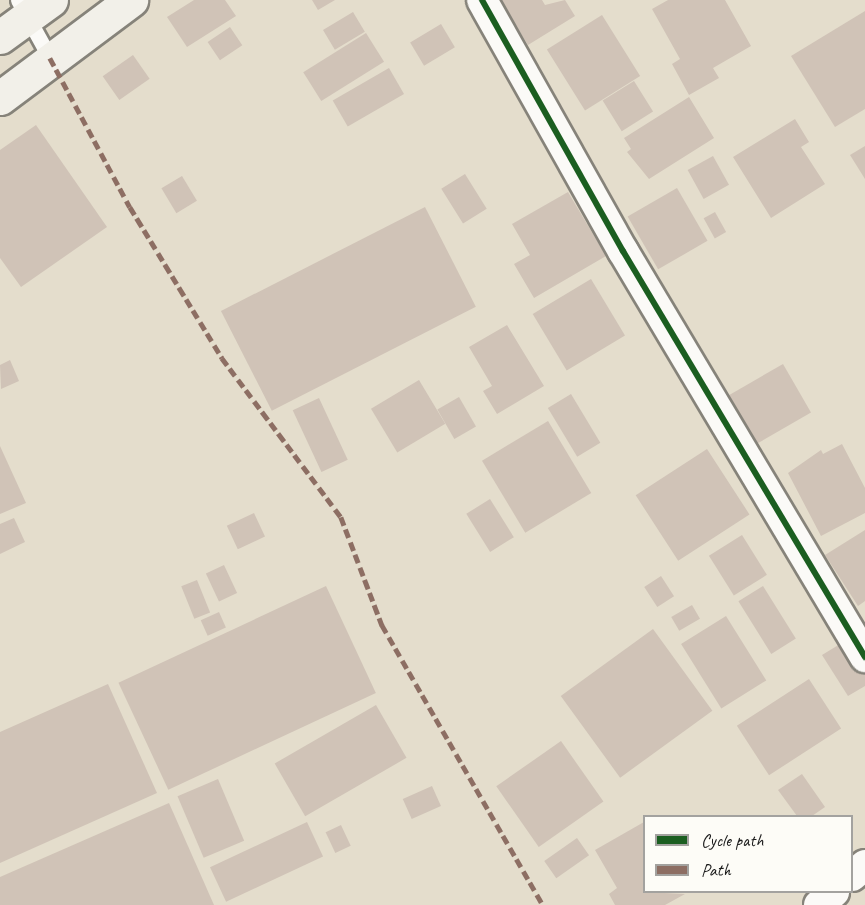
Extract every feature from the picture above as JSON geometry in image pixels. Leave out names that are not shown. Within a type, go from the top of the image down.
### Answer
[{"type":"main road","points":[[0,98],[50,58],[131,0]]},
{"type":"main road","points":[[0,37],[32,6]]},
{"type":"street","points":[[482,0],[623,251],[865,657]]},
{"type":"street","points":[[853,875],[865,865]]},
{"type":"street","points":[[819,905],[832,893]]},
{"type":"lane","points":[[32,6],[50,58]]},
{"type":"building","points":[[194,0],[225,0],[236,16],[187,47],[167,17]]},
{"type":"building","points":[[312,0],[335,0],[318,10]]},
{"type":"building","points":[[500,0],[542,0],[545,5],[565,0],[575,16],[528,45]]},
{"type":"building","points":[[668,0],[725,0],[751,46],[713,68],[719,78],[689,95],[672,64],[680,59],[652,9]]},
{"type":"building","points":[[865,11],[865,109],[835,127],[791,56]]},
{"type":"building","points":[[353,12],[365,32],[335,50],[323,30]]},
{"type":"building","points":[[602,15],[640,76],[585,111],[547,49]]},
{"type":"building","points":[[441,24],[455,47],[424,66],[410,43]]},
{"type":"building","points":[[230,27],[242,45],[220,60],[208,42]]},
{"type":"building","points":[[366,33],[384,62],[321,101],[303,72]]},
{"type":"building","points":[[133,55],[150,79],[119,100],[103,76]]},
{"type":"building","points":[[389,68],[404,94],[348,126],[333,100]]},
{"type":"building","points":[[634,81],[653,112],[622,131],[603,101]]},
{"type":"building","points":[[689,97],[714,138],[649,179],[627,152],[631,149],[624,138]]},
{"type":"building","points":[[795,119],[809,142],[801,147],[825,184],[771,218],[733,157]]},
{"type":"building","points":[[36,125],[107,227],[21,287],[0,258],[0,150]]},
{"type":"building","points":[[865,146],[865,179],[850,155]]},
{"type":"building","points":[[713,156],[729,185],[704,199],[688,170]]},
{"type":"building","points":[[465,174],[487,209],[463,224],[441,189]]},
{"type":"building","points":[[182,176],[197,201],[176,213],[161,188]]},
{"type":"building","points":[[677,188],[708,241],[658,269],[628,216]]},
{"type":"building","points":[[568,192],[606,256],[534,298],[514,264],[530,255],[512,224]]},
{"type":"building","points":[[425,207],[476,307],[272,411],[221,311]]},
{"type":"building","points":[[715,212],[726,232],[715,238],[704,218]]},
{"type":"building","points":[[591,279],[625,336],[567,371],[533,314]]},
{"type":"building","points":[[507,325],[544,386],[497,414],[483,391],[492,386],[469,347]]},
{"type":"building","points":[[10,360],[19,381],[1,389],[0,365]]},
{"type":"building","points":[[783,364],[811,412],[753,446],[725,398]]},
{"type":"building","points":[[419,380],[445,424],[397,453],[371,409]]},
{"type":"building","points":[[571,394],[600,443],[577,457],[548,408]]},
{"type":"building","points":[[459,397],[476,426],[454,439],[437,410]]},
{"type":"building","points":[[319,398],[348,460],[321,472],[293,410]]},
{"type":"building","points":[[548,421],[591,493],[525,533],[482,461]]},
{"type":"building","points":[[842,444],[865,488],[865,513],[821,536],[788,473],[821,450],[823,454]]},
{"type":"building","points":[[0,446],[26,503],[0,514]]},
{"type":"building","points":[[707,449],[749,514],[678,561],[636,495]]},
{"type":"building","points":[[490,499],[514,537],[490,552],[466,514]]},
{"type":"building","points":[[254,513],[265,537],[238,549],[227,526]]},
{"type":"building","points":[[14,518],[25,542],[0,554],[0,524]]},
{"type":"building","points":[[865,530],[865,601],[858,606],[825,555]]},
{"type":"building","points":[[742,535],[767,575],[734,596],[709,556]]},
{"type":"building","points":[[224,565],[237,593],[219,602],[206,573]]},
{"type":"building","points":[[661,576],[674,596],[657,607],[644,587]]},
{"type":"building","points":[[197,580],[210,612],[194,619],[181,586]]},
{"type":"building","points":[[326,586],[376,693],[168,790],[118,683]]},
{"type":"building","points":[[763,586],[796,639],[771,654],[738,601]]},
{"type":"building","points":[[692,605],[700,619],[679,631],[671,617]]},
{"type":"building","points":[[219,612],[226,628],[208,636],[201,620]]},
{"type":"building","points":[[726,616],[766,680],[721,709],[681,644]]},
{"type":"building","points":[[653,629],[712,711],[620,778],[561,696]]},
{"type":"building","points":[[845,641],[865,673],[865,686],[848,696],[822,655]]},
{"type":"building","points":[[809,679],[841,728],[769,775],[737,726]]},
{"type":"building","points":[[108,684],[157,793],[0,863],[0,732]]},
{"type":"building","points":[[376,705],[407,758],[305,816],[275,764]]},
{"type":"building","points":[[561,741],[603,802],[539,847],[496,786]]},
{"type":"building","points":[[802,774],[825,807],[813,815],[796,815],[778,790]]},
{"type":"building","points":[[218,779],[244,841],[204,858],[177,796]]},
{"type":"building","points":[[432,786],[441,806],[412,819],[403,799]]},
{"type":"building","points":[[169,803],[214,905],[0,905],[0,877]]},
{"type":"building","points":[[307,822],[323,856],[226,902],[210,867]]},
{"type":"building","points":[[643,823],[643,893],[685,894],[665,905],[615,905],[609,894],[617,888],[595,850]]},
{"type":"building","points":[[341,825],[351,846],[335,853],[326,832]]},
{"type":"building","points":[[577,838],[589,855],[556,878],[544,861]]},
{"type":"marked path","points":[[50,58],[130,207],[222,358],[341,517],[382,625],[543,905]]},
{"type":"cycle path","points":[[482,0],[623,251],[865,657]]}]
